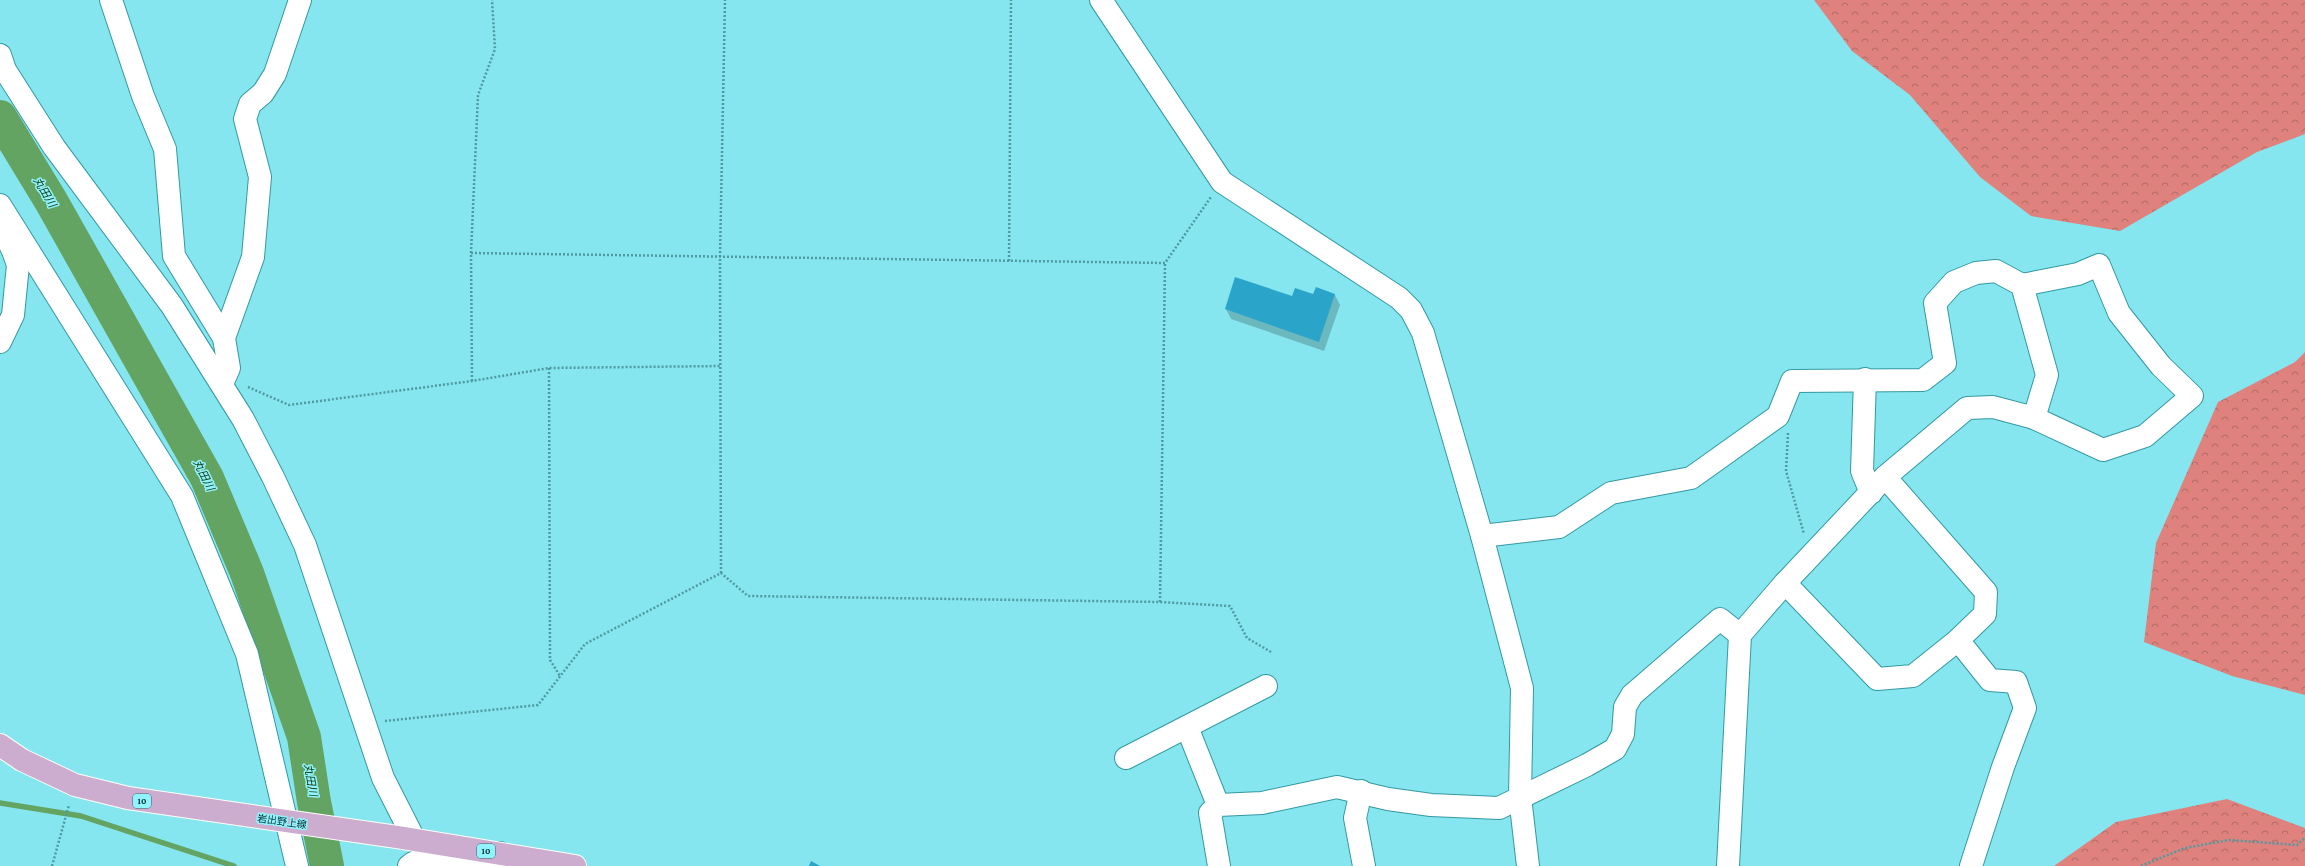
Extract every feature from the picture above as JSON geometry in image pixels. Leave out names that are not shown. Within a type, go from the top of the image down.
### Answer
[{"type":"main road","name":"岩出野上線","points":[[0,745],[22,760],[75,785],[128,798],[406,838],[503,860],[575,866]]},
{"type":"street","points":[[111,0],[143,96],[165,149],[174,256],[224,338],[229,368],[222,384]]},
{"type":"street","points":[[224,338],[253,257],[260,177],[245,119],[250,104],[263,93],[275,74],[300,0]]},
{"type":"street","points":[[1101,0],[1222,182],[1399,298],[1411,310],[1423,333],[1482,536],[1522,688],[1520,797],[1528,866]]},
{"type":"street","points":[[0,55],[5,70],[54,147],[172,306],[222,384],[273,477],[305,545],[383,778],[406,838]]},
{"type":"street","points":[[0,342],[13,316],[18,265],[2,216]]},
{"type":"street","points":[[2,216],[182,496],[247,654],[289,822],[297,866]]},
{"type":"street","points":[[1482,536],[1559,527],[1611,493],[1691,478],[1778,416],[1792,381],[1865,379],[1923,380],[1945,363],[1935,303],[1954,282],[1976,273],[1996,271],[2022,285],[2078,274],[2099,265],[2119,313],[2161,366],[2192,396],[2145,436],[2103,450],[2034,418],[1993,407],[1968,408],[1878,485],[1785,583],[1740,635],[1728,866]]},
{"type":"street","points":[[2022,285],[2047,375],[2034,418]]},
{"type":"street","points":[[1785,583],[1877,679],[1913,676],[1958,640],[1985,614],[1986,592],[1862,471],[1865,379]]},
{"type":"street","points":[[1219,866],[1210,813],[1218,805],[1262,803],[1337,787],[1361,791],[1388,799],[1431,805],[1499,808],[1587,765],[1615,749],[1623,734],[1625,707],[1632,695],[1720,619],[1740,635]]},
{"type":"street","points":[[1958,640],[1990,680],[2016,682],[2025,708],[2003,767],[1972,866]]},
{"type":"street","points":[[1126,758],[1266,686]]},
{"type":"street","points":[[1187,727],[1218,805]]},
{"type":"street","points":[[1361,791],[1355,818],[1364,866]]},
{"type":"street","points":[[409,866],[413,862],[426,860],[470,862],[503,860]]},
{"type":"path","points":[[472,381],[471,253],[478,95],[495,49],[492,0]]},
{"type":"path","points":[[725,0],[720,256],[721,573],[748,596],[1160,602],[1230,606],[1247,638],[1271,652]]},
{"type":"path","points":[[1010,261],[1011,0]]},
{"type":"path","points":[[1160,602],[1165,263],[1222,182]]},
{"type":"path","points":[[471,253],[1165,263]]},
{"type":"path","points":[[222,384],[243,385],[289,405],[472,381],[549,368],[721,366]]},
{"type":"path","points":[[549,368],[550,660],[560,676]]},
{"type":"path","points":[[1778,416],[1788,432],[1786,471],[1804,534],[1817,551]]},
{"type":"path","points":[[365,723],[538,705],[585,644],[721,573]]},
{"type":"path","points":[[52,866],[75,785]]},
{"type":"path","points":[[2141,866],[2185,848],[2229,840],[2298,845],[2305,838]]},
{"type":"green space","points":[[1814,0],[2305,0],[2305,134],[2257,152],[2120,231],[2031,216],[1980,177],[1910,95],[1852,51]]},
{"type":"green space","points":[[2305,352],[2305,695],[2232,676],[2144,642],[2156,543],[2218,402],[2295,362]]},
{"type":"green space","points":[[2227,799],[2305,828],[2305,866],[2054,866],[2116,822]]},
{"type":"building","points":[[1235,277],[1292,296],[1295,288],[1313,294],[1316,287],[1335,294],[1319,342],[1225,309]]},
{"type":"building","points":[[811,861],[820,866],[809,866]]},
{"type":"waterway","name":"丸田川","points":[[0,117],[51,201],[207,478],[247,573],[304,737],[314,802],[327,866]]},
{"type":"waterway","points":[[0,803],[81,816],[234,866]]}]
